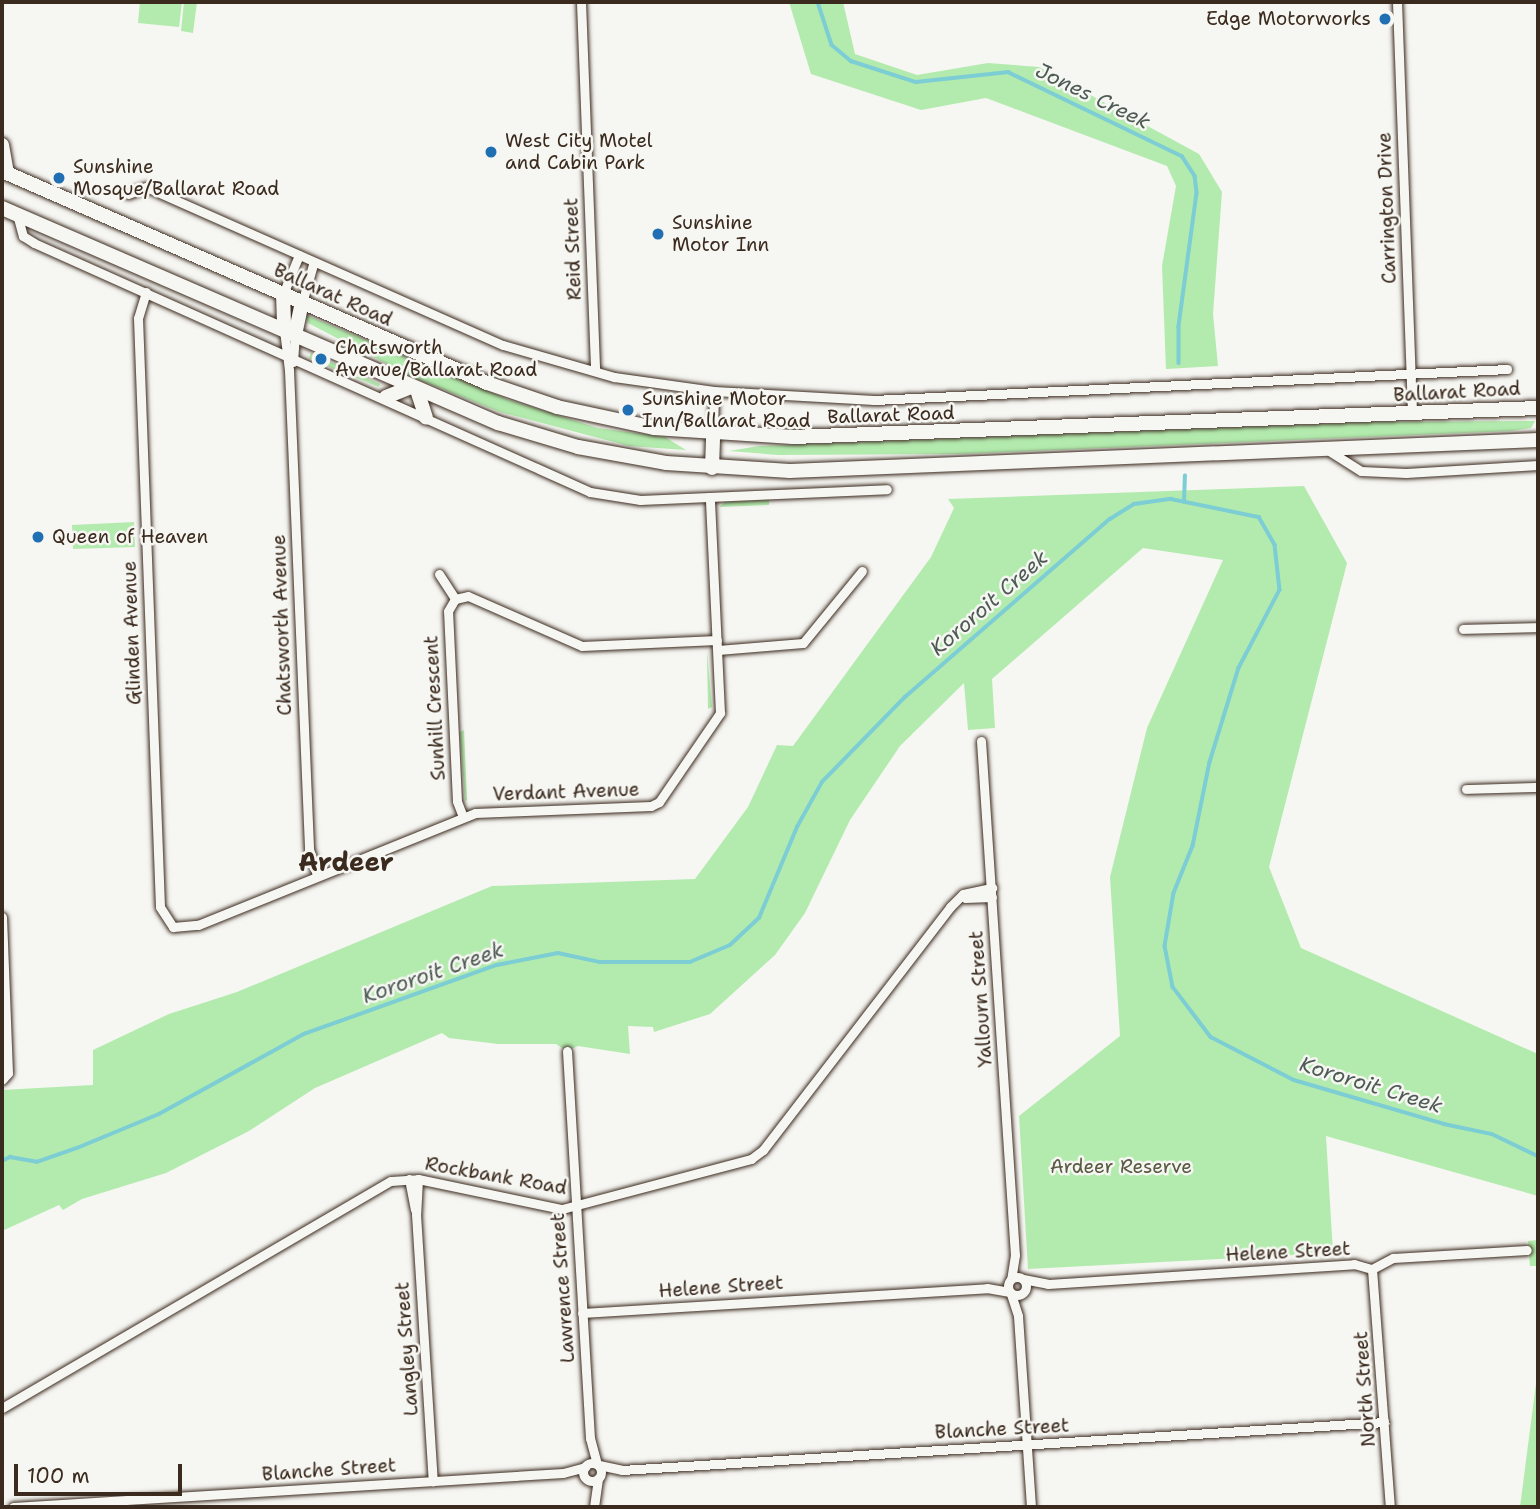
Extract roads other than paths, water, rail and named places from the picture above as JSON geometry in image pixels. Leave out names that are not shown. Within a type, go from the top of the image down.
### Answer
[{"type":"highway","points":[[2,145],[4,172]]},
{"type":"highway","name":"Ballarat Road","points":[[4,172],[487,383],[557,407],[621,423],[713,435],[853,436],[1538,408]]},
{"type":"highway","points":[[2,208],[414,389],[498,423],[578,447],[712,468],[790,471],[1538,440]]},
{"type":"highway","points":[[283,294],[290,333]]},
{"type":"highway","points":[[290,333],[302,303]]},
{"type":"highway","points":[[386,397],[414,389]]},
{"type":"highway","points":[[414,389],[426,418]]},
{"type":"highway","points":[[712,468],[713,435]]},
{"type":"street","name":"Reid Street","points":[[581,2],[596,370]]},
{"type":"street","name":"Carrington Drive","points":[[1397,2],[1412,413]]},
{"type":"street","name":"Ballarat Road","points":[[128,194],[146,187],[299,255],[313,265],[503,345],[614,377],[714,391],[874,400],[1507,369]]},
{"type":"street","points":[[17,215],[23,236],[34,243],[290,358],[386,397],[426,418],[590,492],[640,500],[887,489]]},
{"type":"street","points":[[283,294],[299,255]]},
{"type":"street","points":[[302,303],[313,265]]},
{"type":"street","name":"Glinden Avenue","points":[[146,292],[138,318],[160,908],[173,927]]},
{"type":"street","name":"Chatsworth Avenue","points":[[290,333],[289,370],[309,849],[317,876]]},
{"type":"street","points":[[713,435],[714,391]]},
{"type":"street","points":[[1326,449],[1361,471],[1406,473],[1538,465]]},
{"type":"street","name":"Verdant Avenue","points":[[173,927],[198,925],[463,817],[659,802],[720,713],[710,498]]},
{"type":"street","points":[[439,574],[455,599],[468,596],[582,646],[803,643],[862,571]]},
{"type":"street","name":"Sunhill Crescent","points":[[455,599],[449,620],[457,801],[463,817]]},
{"type":"street","points":[[1463,629],[1538,627]]},
{"type":"street","name":"Yallourn Street","points":[[981,741],[1015,1255],[1023,1279],[1024,1292],[1018,1316]]},
{"type":"street","points":[[1466,789],[1538,787]]},
{"type":"street","name":"Rockbank Road","points":[[2,1408],[374,1190],[414,1179],[562,1209],[758,1154],[956,900],[992,892]]},
{"type":"street","points":[[2,917],[8,1073],[2,1080]]},
{"type":"street","name":"Lawrence Street","points":[[567,1051],[590,1438],[599,1478]]},
{"type":"street","name":"Langley Street","points":[[414,1179],[433,1482]]},
{"type":"street","name":"Helene Street","points":[[1024,1292],[1048,1284],[1353,1264],[1372,1269],[1393,1258],[1527,1250]]},
{"type":"street","name":"Yallourn Street","points":[[1015,1255],[1010,1293],[1018,1316],[1031,1507]]},
{"type":"street","name":"North Street","points":[[1372,1269],[1390,1507]]},
{"type":"street","points":[[1010,1280],[1023,1279]]},
{"type":"street","name":"Helene Street","points":[[1023,1279],[1048,1284]]},
{"type":"street","name":"Helene Street","points":[[582,1313],[987,1288],[1010,1280]]},
{"type":"street","name":"Helene Street","points":[[987,1288],[1010,1293]]},
{"type":"street","points":[[1010,1293],[1024,1292]]},
{"type":"street","name":"Blanche Street","points":[[563,1474],[585,1466],[598,1465],[621,1470],[1384,1422]]},
{"type":"street","name":"Lawrence Street","points":[[586,1478],[585,1466],[590,1438]]},
{"type":"street","name":"Blanche Street","points":[[13,1507],[158,1503],[563,1474],[599,1478],[621,1470]]},
{"type":"street","points":[[586,1478],[594,1504]]},
{"type":"street","points":[[594,1504],[599,1478]]},
{"type":"waterway","name":"Jones Creek","points":[[818,2],[832,45],[851,61],[916,82],[1008,72],[1182,156],[1195,176],[1197,193],[1179,327],[1179,363]]},
{"type":"waterway","name":"Jones Creek","points":[[1184,502],[1185,476]]},
{"type":"waterway","name":"Kororoit Creek","points":[[2,1161],[10,1157],[37,1162],[77,1148],[159,1114],[304,1034],[497,965],[558,953],[600,962],[690,962],[730,945],[759,918],[797,827],[822,782],[905,697],[1110,519],[1134,504],[1171,499],[1259,517],[1275,545],[1280,590],[1239,668],[1210,762],[1193,846],[1174,893],[1165,946],[1173,987],[1211,1037],[1294,1080],[1444,1124],[1492,1134],[1538,1156]]},
{"type":"place","name":"Edge Motorworks","points":[[1385,19]]},
{"type":"place","name":"West City Motel and Cabin Park","points":[[491,152]]},
{"type":"place","name":"Sunshine Mosque/Ballarat Road","points":[[59,178]]},
{"type":"place","name":"Sunshine Motor Inn","points":[[658,234]]},
{"type":"place","name":"Chatsworth Avenue/Ballarat Road","points":[[321,359]]},
{"type":"place","name":"Sunshine Motor Inn/Ballarat Road","points":[[628,410]]},
{"type":"place","name":"Queen of Heaven","points":[[38,537]]},
{"type":"district","name":"Ardeer","points":[[346,862]]},
{"type":"park label","name":"Ardeer Reserve","points":[[1121,1167]]}]
